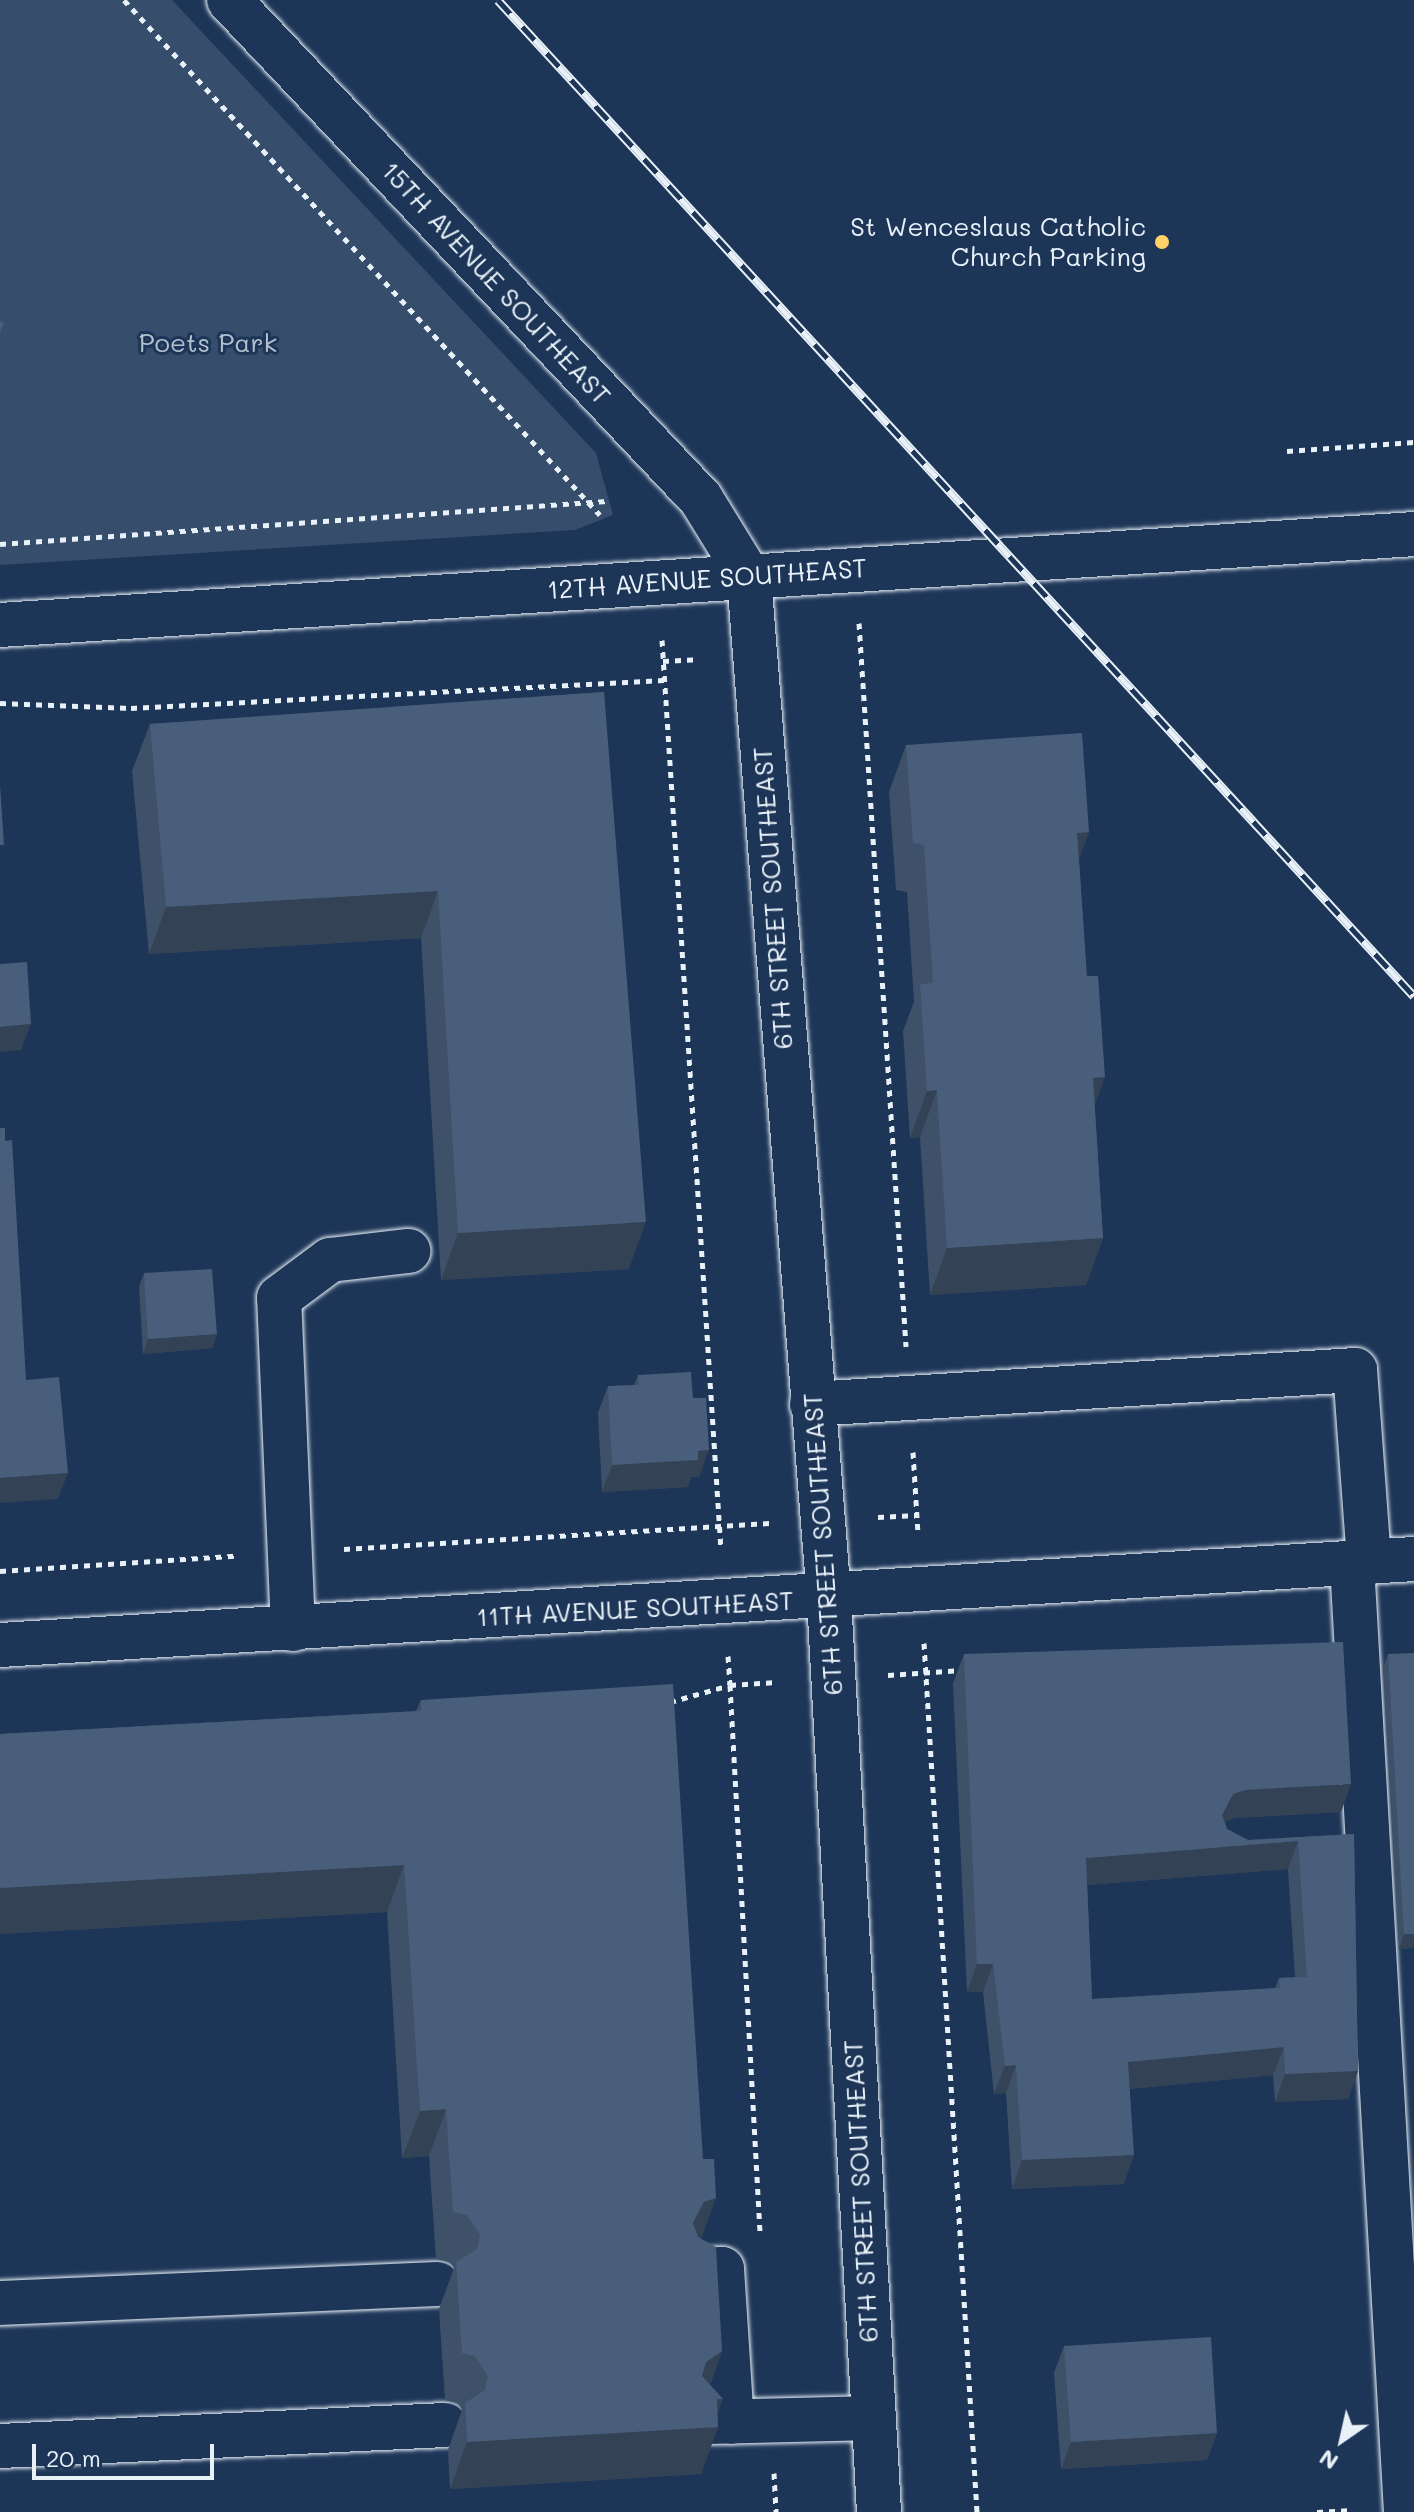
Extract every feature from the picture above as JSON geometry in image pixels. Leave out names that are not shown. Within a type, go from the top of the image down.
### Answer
[{"type":"street","name":"15TH AVENUE SOUTHEAST","points":[[229,0],[701,499],[749,577]]},
{"type":"street","name":"12TH AVENUE SOUTHEAST","points":[[0,625],[1414,534]]},
{"type":"street","name":"6TH STREET SOUTHEAST","points":[[749,577],[829,1598],[879,2512]]},
{"type":"street","points":[[293,1629],[279,1298],[330,1260],[408,1251]]},
{"type":"street","points":[[812,1404],[1355,1370],[1367,1836],[1406,2512]]},
{"type":"street","name":"11TH AVENUE SOUTHEAST","points":[[0,1645],[829,1598],[1414,1559]]},
{"type":"street","points":[[1324,1838],[1367,1836]]},
{"type":"street","points":[[701,2270],[722,2269],[738,2421],[874,2418]]},
{"type":"street","points":[[0,2303],[438,2284]]},
{"type":"street","points":[[0,2446],[446,2425]]},
{"type":"path","points":[[124,0],[600,515]]},
{"type":"path","points":[[1287,451],[1414,442]]},
{"type":"path","points":[[0,544],[606,501]]},
{"type":"path","points":[[859,623],[919,1551]]},
{"type":"path","points":[[662,640],[722,1555]]},
{"type":"path","points":[[663,661],[697,659]]},
{"type":"path","points":[[0,703],[131,708],[664,680]]},
{"type":"path","points":[[867,1518],[917,1515]]},
{"type":"path","points":[[0,1571],[772,1523]]},
{"type":"path","points":[[924,1640],[977,2512]]},
{"type":"path","points":[[727,1647],[761,2247]]},
{"type":"path","points":[[875,1676],[974,1670]]},
{"type":"path","points":[[653,1707],[730,1685],[776,1682]]},
{"type":"path","points":[[738,2421],[776,2512]]},
{"type":"green space","name":"Poets Park","points":[[0,0],[172,0],[596,453],[613,515],[575,530],[0,565]]},
{"type":"building","points":[[604,692],[646,1222],[458,1233],[438,891],[166,907],[150,724]]},
{"type":"building","points":[[1082,733],[1089,832],[1077,833],[1087,976],[1098,976],[1105,1077],[1093,1078],[1103,1238],[947,1248],[937,1090],[927,1091],[920,984],[933,983],[924,845],[913,843],[906,745]]},
{"type":"building","points":[[0,785],[4,845],[0,845]]},
{"type":"building","points":[[27,962],[31,1024],[0,1027],[0,964]]},
{"type":"building","points":[[0,1128],[5,1128],[5,1141],[12,1140],[26,1380],[59,1377],[68,1473],[0,1478]]},
{"type":"building","points":[[212,1269],[217,1334],[148,1339],[144,1273]]},
{"type":"building","points":[[691,1372],[693,1398],[706,1398],[709,1450],[698,1451],[698,1460],[612,1465],[608,1386],[639,1385],[638,1375]]},
{"type":"building","points":[[1343,1642],[1351,1784],[1245,1790],[1233,1794],[1222,1815],[1227,1829],[1248,1840],[1354,1834],[1358,2071],[1285,2074],[1284,2047],[1128,2062],[1134,2155],[1022,2160],[1016,2065],[1005,2066],[993,1964],[977,1964],[964,1654]],"holes":[[[1298,1841],[1307,1977],[1279,1978],[1280,1988],[1092,1999],[1086,1858]]]},
{"type":"building","points":[[1414,1653],[1414,1934],[1404,1934],[1388,1654]]},
{"type":"building","points":[[673,1684],[703,2159],[714,2159],[716,2198],[704,2202],[693,2223],[698,2237],[716,2247],[722,2351],[706,2362],[702,2376],[723,2399],[717,2399],[718,2427],[467,2442],[465,2403],[485,2390],[488,2376],[475,2356],[462,2353],[456,2262],[477,2249],[480,2235],[467,2215],[453,2212],[446,2109],[420,2111],[404,1865],[0,1888],[0,1734],[421,1711],[421,1700]]},
{"type":"building","points":[[1211,2337],[1217,2433],[1071,2442],[1064,2346]]},
{"type":"railway","points":[[498,0],[1414,996]]},
{"type":"place","name":"St Wenceslaus Catholic Church Parking","points":[[1162,242]]}]
